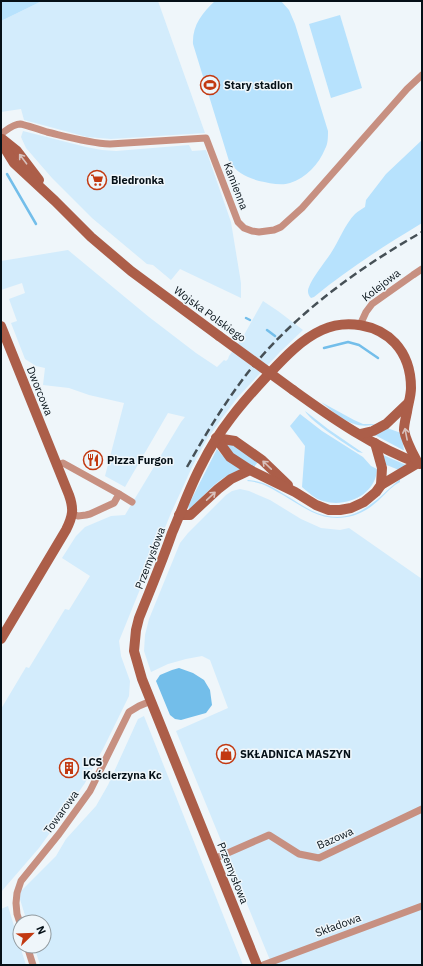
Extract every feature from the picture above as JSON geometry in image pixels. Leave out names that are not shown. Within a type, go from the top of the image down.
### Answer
[{"type":"main road","name":"Wojska Polskiego","points":[[1,139],[17,151],[55,201]]},
{"type":"main road","name":"Wojska Polskiego","points":[[1,142],[14,163],[91,237],[131,271],[336,420],[375,443],[420,464]]},
{"type":"main road","name":"Przemysłowa","points":[[257,965],[142,679],[134,651],[139,618],[191,486],[202,462],[216,438],[243,404],[280,362],[312,335],[324,329],[340,325],[360,325],[380,332],[389,338],[401,350],[410,374],[411,389],[404,429],[408,445],[420,464]]},
{"type":"main road","name":"Dworcowa","points":[[1,326],[57,465],[72,505],[72,514]]},
{"type":"main road","points":[[360,434],[373,431],[386,424],[408,403]]},
{"type":"main road","points":[[216,438],[230,457],[250,470],[295,492],[316,505],[329,510],[351,508],[364,502],[376,492],[381,485],[420,464]]},
{"type":"main road","points":[[216,438],[235,441],[262,460],[295,492]]},
{"type":"main road","points":[[375,443],[382,468],[381,485]]},
{"type":"main road","points":[[180,515],[190,515],[231,479],[250,470]]},
{"type":"main road","points":[[1,639],[66,530],[72,514]]},
{"type":"street","name":"Kamienna","points":[[1,134],[11,127],[20,124],[63,136],[101,144],[206,138],[238,222],[244,228],[252,231],[267,232],[281,227],[302,208],[407,89],[422,75]]},
{"type":"street","name":"Kolejowa","points":[[360,325],[366,312],[372,304],[422,269]]},
{"type":"street","points":[[57,465],[63,463],[132,502]]},
{"type":"street","points":[[72,514],[78,516],[90,514],[114,503],[119,494]]},
{"type":"street","name":"Towarowa","points":[[17,914],[16,899],[21,881],[59,834],[90,791],[129,712],[138,706],[151,701]]},
{"type":"street","name":"Bazowa","points":[[214,859],[269,835],[299,854],[319,858],[422,809]]},
{"type":"street","name":"Składowa","points":[[263,965],[422,906]]},
{"type":"street","points":[[30,954],[33,965]]},
{"type":"shaded area","points":[[1,1],[42,1],[1,21]]},
{"type":"shaded area","points":[[42,1],[158,1],[205,133],[111,139],[87,137],[24,120],[21,109],[1,112],[1,21]]},
{"type":"shaded area","points":[[215,1],[281,1],[289,10],[295,24],[328,131],[327,145],[316,165],[307,174],[296,181],[275,184],[259,181],[242,174],[235,169],[229,161],[193,44],[194,31],[199,20]]},
{"type":"shaded area","points":[[340,15],[362,88],[331,98],[309,24]]},
{"type":"shaded area","points":[[23,131],[102,150],[116,151],[189,145],[192,151],[206,150],[231,222],[241,283],[241,298],[180,269],[171,280],[153,265],[147,264],[92,218],[52,178],[26,148],[21,137]]},
{"type":"shaded area","points":[[422,140],[422,223],[366,258],[311,298],[308,288],[348,223],[355,214],[365,207],[366,200],[386,174]]},
{"type":"shaded area","points":[[68,250],[149,317],[217,367],[224,360],[226,361],[228,359],[244,335],[263,301],[303,330],[238,397],[207,439],[193,465],[171,513],[119,641],[121,656],[130,681],[129,696],[85,783],[39,848],[1,892],[1,709],[26,667],[29,668],[65,609],[69,610],[90,576],[62,558],[76,536],[85,527],[111,516],[125,515],[185,417],[168,413],[125,487],[105,476],[124,403],[89,395],[69,388],[43,385],[45,368],[36,366],[25,359],[11,323],[17,321],[9,299],[25,293],[22,283],[1,290],[1,261]]},
{"type":"shaded area","points":[[321,402],[363,424],[376,424],[368,426],[353,424],[340,417]]},
{"type":"shaded area","points":[[305,411],[363,453],[358,452],[329,433],[314,421]]},
{"type":"shaded area","points":[[300,414],[322,431],[363,457],[371,466],[377,469],[375,478],[366,492],[350,501],[332,503],[317,499],[302,487],[305,446],[290,426]]},
{"type":"shaded area","points":[[387,428],[401,433],[404,450],[373,434]]},
{"type":"shaded area","points":[[222,442],[228,442],[258,462],[254,467],[228,451]]},
{"type":"shaded area","points":[[217,449],[222,455],[246,471],[231,474],[220,480],[189,509],[188,506]]},
{"type":"shaded area","points":[[383,455],[406,465],[399,470],[384,464]]},
{"type":"shaded area","points":[[400,479],[400,482],[392,487],[376,503],[366,510],[344,518],[328,517],[312,512],[266,486],[247,481],[254,481],[269,485],[317,513],[342,517],[363,510],[382,496]]},
{"type":"shaded area","points":[[240,489],[249,491],[270,500],[301,519],[321,528],[340,530],[349,528],[422,579],[422,965],[272,965],[176,731],[228,708],[210,660],[202,656],[186,659],[168,664],[151,672],[144,651],[145,635],[149,619],[180,543],[226,495],[232,491]]},
{"type":"shaded area","points":[[179,668],[193,673],[204,680],[210,690],[212,705],[206,713],[181,720],[175,719],[170,715],[156,681],[160,675]]},
{"type":"shaded area","points":[[144,716],[243,965],[40,965],[37,954],[52,954],[52,914],[25,914],[19,896],[21,891],[56,856],[66,839],[96,806],[108,785],[138,719]]},
{"type":"shaded area","points":[[8,906],[12,919],[12,954],[23,954],[26,965],[1,965],[1,909]]},
{"type":"waterway","points":[[7,174],[36,224]]},
{"type":"waterway","points":[[246,318],[250,320]]},
{"type":"waterway","points":[[267,330],[275,336]]},
{"type":"waterway","points":[[324,348],[348,342],[359,345],[378,358]]},
{"type":"railway","points":[[187,467],[215,420],[246,375],[264,353],[305,313],[327,295],[398,246],[422,232]]},
{"type":"place","name":"Stary stadion","points":[[210,85]]},
{"type":"place","name":"Biedronka","points":[[97,180]]},
{"type":"place","name":"Pizza Furgon","points":[[93,460]]},
{"type":"place","name":"SKŁADNICA MASZYN","points":[[226,754]]},
{"type":"place","name":"LCS Kościerzyna Kc","points":[[69,768]]}]
